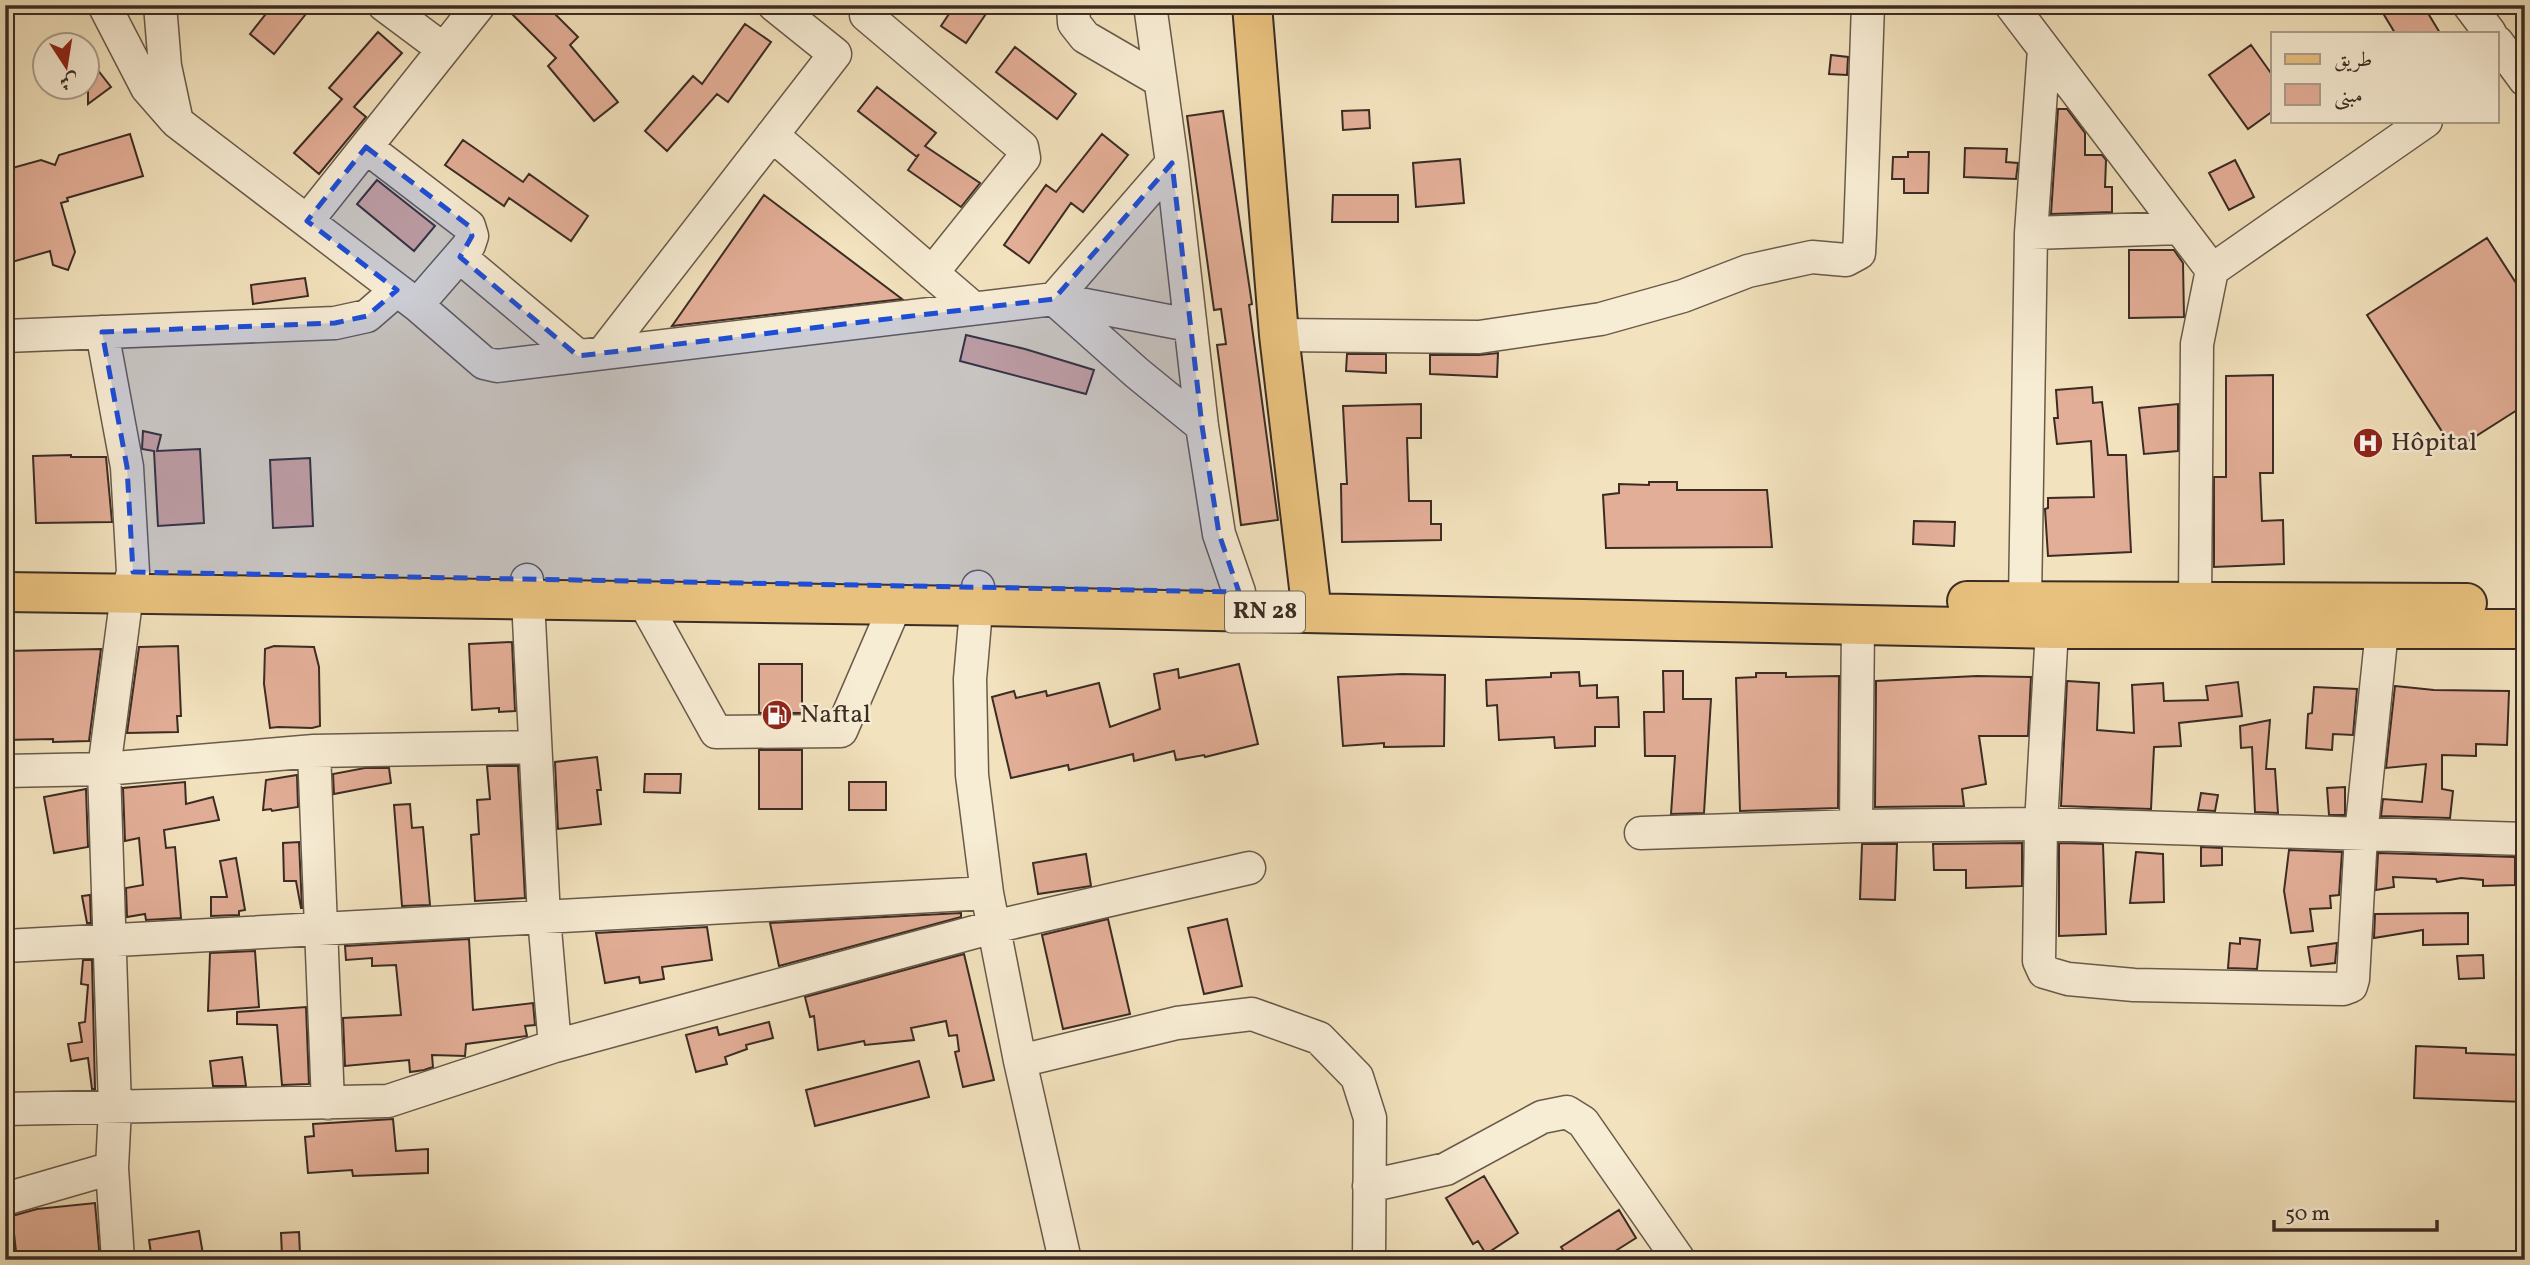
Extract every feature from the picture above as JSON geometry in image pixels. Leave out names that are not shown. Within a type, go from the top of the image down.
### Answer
[{"type":"main road","points":[[1252,5],[1279,335],[1310,603]]},
{"type":"main road","name":"RN 28","points":[[5,569],[130,583]]},
{"type":"main road","name":"RN 28","points":[[5,592],[130,583],[1310,603],[2052,629],[2525,629]]},
{"type":"main road","name":"RN 28","points":[[527,590],[644,602],[895,606],[978,597],[1239,592],[1310,603],[2025,601],[2525,604]]},
{"type":"street","points":[[104,5],[147,88],[177,122],[407,298],[484,363],[497,366],[1054,299],[1189,325]]},
{"type":"street","points":[[160,5],[165,66],[177,122]]},
{"type":"street","points":[[384,5],[443,49]]},
{"type":"street","points":[[307,221],[479,5]]},
{"type":"street","points":[[774,5],[835,54]]},
{"type":"street","points":[[1073,5],[1074,23],[1085,37],[1160,80]]},
{"type":"street","points":[[1150,5],[1172,163],[1202,426],[1219,534],[1239,592]]},
{"type":"street","points":[[1279,335],[1479,337],[1601,320],[1683,296],[1748,271],[1812,257],[1846,260],[1854,258],[1859,253],[1868,5]]},
{"type":"street","points":[[2011,5],[2212,270]]},
{"type":"street","points":[[2469,5],[2489,32]]},
{"type":"street","points":[[590,354],[772,135],[870,10],[1022,147],[1024,152],[1024,158],[932,273]]},
{"type":"street","points":[[2025,601],[2031,233],[2044,49]]},
{"type":"street","points":[[2195,603],[2197,344],[2212,270],[2425,122]]},
{"type":"street","points":[[772,135],[973,308]]},
{"type":"street","points":[[5,336],[335,323],[367,316],[407,298],[460,257],[472,236],[469,226],[366,147]]},
{"type":"street","points":[[1054,299],[1172,163]]},
{"type":"street","points":[[2031,233],[2180,228]]},
{"type":"street","points":[[460,257],[590,354]]},
{"type":"street","points":[[1054,299],[1137,373],[1202,426]]},
{"type":"street","points":[[102,332],[127,467],[130,583],[104,769],[115,1108],[112,1168],[118,1260]]},
{"type":"street","points":[[527,590],[544,917],[555,1046]]},
{"type":"street","points":[[978,597],[970,680],[972,775],[987,893],[1020,1061],[1065,1260]]},
{"type":"street","points":[[644,602],[716,732],[841,731],[895,606]]},
{"type":"street","points":[[1856,826],[1858,624]]},
{"type":"street","points":[[2052,629],[2041,824],[2039,961],[2044,972],[2068,979],[2134,985],[2343,989],[2351,986],[2353,979],[2361,835],[2382,630]]},
{"type":"street","points":[[5,771],[104,769],[314,751],[535,747]]},
{"type":"street","points":[[314,751],[328,1102]]},
{"type":"street","points":[[1641,833],[1856,826],[2041,824],[2525,839]]},
{"type":"street","points":[[5,1110],[388,1101],[555,1046],[993,928],[1249,868]]},
{"type":"street","points":[[5,946],[987,893]]},
{"type":"street","points":[[1020,1061],[1177,1023],[1252,1014],[1319,1038],[1357,1077],[1370,1118],[1369,1260]]},
{"type":"street","points":[[1369,1186],[1446,1169],[1542,1117],[1567,1112],[1583,1122],[1679,1260]]},
{"type":"street","points":[[5,1199],[112,1168]]},
{"type":"highlighted area","points":[[366,147],[469,226],[472,236],[460,257],[578,356],[1054,299],[1172,163],[1202,426],[1219,534],[1239,592],[133,572],[127,467],[102,332],[335,323],[367,316],[397,290],[307,221]]},
{"type":"building","points":[[273,5],[313,5],[274,54],[250,34]]},
{"type":"building","points":[[503,5],[546,5],[578,37],[570,45],[618,102],[594,121],[548,66],[556,58]]},
{"type":"building","points":[[955,5],[992,5],[966,43],[941,26]]},
{"type":"building","points":[[2378,5],[2423,5],[2439,32],[2394,32]]},
{"type":"building","points":[[745,24],[771,42],[728,102],[717,94],[667,151],[645,131],[693,76],[702,84]]},
{"type":"building","points":[[378,32],[402,53],[354,107],[366,117],[319,174],[294,153],[342,99],[329,88]]},
{"type":"building","points":[[2251,45],[2271,73],[2271,112],[2248,129],[2209,75]]},
{"type":"building","points":[[1015,47],[1076,94],[1057,119],[996,72]]},
{"type":"building","points":[[1831,55],[1848,57],[1847,75],[1829,74]]},
{"type":"building","points":[[102,75],[111,87],[102,94]]},
{"type":"building","points":[[877,87],[936,133],[925,146],[980,183],[961,207],[908,170],[917,157],[858,111]]},
{"type":"building","points":[[2058,109],[2067,109],[2085,133],[2085,155],[2102,155],[2106,160],[2105,187],[2112,187],[2112,212],[2051,214]]},
{"type":"building","points":[[1369,110],[1370,128],[1343,130],[1342,111]]},
{"type":"building","points":[[1223,111],[1252,304],[1249,305],[1278,520],[1241,525],[1217,345],[1226,344],[1221,309],[1214,310],[1187,116]]},
{"type":"building","points":[[130,134],[143,176],[67,198],[68,201],[61,203],[75,252],[68,270],[53,265],[50,251],[5,264],[5,170],[41,160],[55,165],[59,155]]},
{"type":"building","points":[[1102,134],[1128,155],[1083,212],[1071,203],[1029,263],[1004,245],[1046,185],[1056,192]]},
{"type":"building","points":[[463,140],[523,182],[529,174],[588,216],[571,241],[509,198],[504,206],[445,165]]},
{"type":"building","points":[[1965,148],[2007,149],[2006,162],[2018,163],[2016,179],[1964,177]]},
{"type":"building","points":[[1908,152],[1929,152],[1928,193],[1904,193],[1904,179],[1892,179],[1893,157],[1908,157]]},
{"type":"building","points":[[1460,159],[1464,203],[1416,207],[1413,163]]},
{"type":"building","points":[[2235,160],[2254,197],[2229,210],[2209,173]]},
{"type":"building","points":[[377,180],[435,226],[414,251],[357,204]]},
{"type":"building","points":[[764,195],[902,299],[672,326]]},
{"type":"building","points":[[1333,195],[1398,195],[1398,222],[1332,222]]},
{"type":"building","points":[[2487,238],[2525,297],[2525,405],[2454,450],[2367,315]]},
{"type":"building","points":[[2129,250],[2174,250],[2183,263],[2184,317],[2129,318]]},
{"type":"building","points":[[305,278],[308,296],[253,304],[251,285]]},
{"type":"building","points":[[966,335],[1094,370],[1086,394],[960,361]]},
{"type":"building","points":[[1498,353],[1497,377],[1430,374],[1430,355]]},
{"type":"building","points":[[1347,354],[1386,354],[1386,373],[1346,371]]},
{"type":"building","points":[[2273,375],[2273,473],[2260,473],[2262,521],[2283,520],[2284,564],[2214,567],[2214,477],[2226,477],[2226,376]]},
{"type":"building","points":[[2092,387],[2093,403],[2102,402],[2108,455],[2126,455],[2131,552],[2048,556],[2045,509],[2048,508],[2048,498],[2094,497],[2091,441],[2057,444],[2054,418],[2058,418],[2056,390]]},
{"type":"building","points":[[1421,404],[1421,438],[1407,438],[1409,501],[1431,501],[1431,524],[1441,524],[1441,540],[1342,542],[1341,484],[1347,484],[1343,406]]},
{"type":"building","points":[[2178,404],[2178,451],[2144,454],[2139,408]]},
{"type":"building","points":[[143,431],[161,435],[157,451],[200,449],[204,523],[158,526],[154,451],[142,449]]},
{"type":"building","points":[[33,456],[106,457],[112,522],[36,523]]},
{"type":"building","points":[[310,458],[313,526],[273,528],[270,460]]},
{"type":"building","points":[[1649,482],[1677,482],[1677,490],[1767,490],[1772,547],[1606,548],[1603,495],[1619,493],[1619,484],[1649,485]]},
{"type":"building","points":[[1914,521],[1955,522],[1954,546],[1913,544]]},
{"type":"building","points":[[512,642],[515,711],[499,712],[499,708],[472,710],[469,644]]},
{"type":"building","points":[[178,646],[181,716],[177,716],[178,732],[127,733],[139,647]]},
{"type":"building","points":[[274,646],[314,647],[319,667],[320,726],[270,728],[264,684],[265,649]]},
{"type":"building","points":[[101,649],[89,741],[5,740],[5,651]]},
{"type":"building","points":[[759,664],[802,664],[802,713],[759,713]]},
{"type":"building","points":[[1239,664],[1258,744],[1205,757],[1176,760],[1174,751],[1134,761],[1133,754],[1069,770],[1068,765],[1011,778],[992,697],[1014,691],[1016,698],[1046,691],[1047,696],[1099,683],[1110,727],[1160,709],[1154,674],[1178,669],[1179,678]]},
{"type":"building","points":[[1663,671],[1683,671],[1683,699],[1711,699],[1704,813],[1671,814],[1675,756],[1645,756],[1644,712],[1664,712]]},
{"type":"building","points":[[1579,672],[1580,686],[1597,685],[1597,698],[1618,697],[1619,727],[1595,727],[1595,746],[1555,748],[1554,737],[1499,740],[1497,705],[1487,706],[1486,680],[1551,677],[1551,673]]},
{"type":"building","points":[[1756,673],[1786,673],[1786,677],[1839,676],[1838,808],[1740,811],[1736,678],[1756,677]]},
{"type":"building","points":[[1445,675],[1444,746],[1384,747],[1384,743],[1343,746],[1338,677]]},
{"type":"building","points":[[1977,676],[2031,677],[2028,736],[1979,736],[1986,784],[1962,789],[1964,806],[1875,807],[1876,681]]},
{"type":"building","points":[[2067,681],[2099,683],[2097,730],[2134,733],[2132,685],[2163,683],[2164,701],[2208,700],[2206,686],[2238,682],[2242,716],[2179,723],[2181,746],[2154,747],[2151,809],[2061,806]]},
{"type":"building","points":[[2395,686],[2434,690],[2509,691],[2507,745],[2476,744],[2476,756],[2442,755],[2442,789],[2453,791],[2450,818],[2381,816],[2383,799],[2422,802],[2426,764],[2386,768]]},
{"type":"building","points":[[2314,687],[2357,689],[2353,735],[2333,734],[2332,750],[2306,748],[2308,714],[2312,713]]},
{"type":"building","points":[[2270,720],[2266,769],[2275,769],[2278,813],[2255,812],[2252,747],[2241,748],[2240,726]]},
{"type":"building","points":[[759,750],[802,750],[802,809],[759,809]]},
{"type":"building","points":[[597,757],[601,824],[558,829],[555,762]]},
{"type":"building","points":[[487,766],[518,766],[525,898],[475,901],[471,835],[479,834],[477,800],[490,799]]},
{"type":"building","points":[[365,768],[389,768],[391,783],[334,794],[333,774]]},
{"type":"building","points":[[645,774],[681,774],[680,793],[644,792]]},
{"type":"building","points":[[297,775],[298,807],[263,810],[266,780]]},
{"type":"building","points":[[185,782],[186,804],[213,797],[219,820],[164,830],[166,848],[175,847],[181,918],[146,920],[145,914],[127,917],[126,888],[143,885],[139,838],[125,841],[123,788]]},
{"type":"building","points":[[849,782],[886,782],[886,810],[849,810]]},
{"type":"building","points":[[2345,787],[2345,815],[2329,815],[2327,788]]},
{"type":"building","points":[[86,789],[88,847],[54,853],[44,797]]},
{"type":"building","points":[[2201,793],[2218,795],[2215,811],[2198,810]]},
{"type":"building","points":[[410,804],[412,828],[423,827],[430,905],[402,906],[394,805]]},
{"type":"building","points":[[299,842],[302,908],[296,881],[284,881],[283,843]]},
{"type":"building","points":[[2022,843],[2022,886],[1966,888],[1966,870],[1934,870],[1933,844]]},
{"type":"building","points":[[2059,843],[2103,844],[2106,934],[2059,936]]},
{"type":"building","points":[[1862,844],[1897,844],[1895,900],[1860,899]]},
{"type":"building","points":[[2201,847],[2222,848],[2222,865],[2201,866]]},
{"type":"building","points":[[2289,850],[2342,852],[2339,895],[2330,896],[2331,908],[2310,909],[2313,931],[2291,933],[2284,891]]},
{"type":"building","points":[[2136,852],[2163,854],[2164,902],[2130,903]]},
{"type":"building","points":[[2378,853],[2515,857],[2515,885],[2483,886],[2483,880],[2461,878],[2437,882],[2436,879],[2393,877],[2394,887],[2376,890]]},
{"type":"building","points":[[1086,854],[1091,886],[1038,894],[1033,863]]},
{"type":"building","points":[[236,858],[245,910],[239,911],[239,915],[211,916],[211,897],[227,897],[220,861]]},
{"type":"building","points":[[90,895],[91,923],[87,923],[82,896]]},
{"type":"building","points":[[961,913],[961,917],[779,966],[770,923]]},
{"type":"building","points":[[2468,913],[2468,944],[2423,945],[2423,930],[2374,938],[2375,914]]},
{"type":"building","points":[[1108,919],[1130,1014],[1063,1029],[1042,935]]},
{"type":"building","points":[[1227,919],[1242,986],[1204,994],[1188,928]]},
{"type":"building","points":[[707,927],[712,960],[662,967],[664,979],[640,983],[639,977],[605,983],[596,933]]},
{"type":"building","points":[[2240,938],[2260,940],[2257,969],[2228,968],[2230,943],[2240,944]]},
{"type":"building","points":[[469,939],[473,1010],[533,1003],[535,1025],[525,1026],[527,1036],[466,1044],[465,1056],[432,1055],[433,1067],[424,1070],[410,1072],[409,1060],[345,1066],[343,1018],[401,1015],[396,965],[372,966],[372,958],[346,960],[345,946]]},
{"type":"building","points":[[2337,943],[2335,963],[2311,966],[2308,947]]},
{"type":"building","points":[[255,951],[259,1007],[208,1011],[210,953]]},
{"type":"building","points":[[964,954],[994,1080],[963,1087],[955,1052],[959,1051],[957,1035],[949,1036],[946,1021],[911,1028],[914,1040],[865,1045],[864,1041],[818,1050],[814,1016],[810,1017],[805,997]]},
{"type":"building","points":[[2483,955],[2484,978],[2459,979],[2457,956]]},
{"type":"building","points":[[83,960],[92,960],[95,1089],[92,1089],[88,1058],[71,1061],[68,1044],[82,1042],[79,1023],[85,1022],[88,985],[81,984]]},
{"type":"building","points":[[306,1007],[309,1084],[282,1085],[277,1025],[237,1024],[237,1012]]},
{"type":"building","points":[[769,1022],[773,1038],[746,1045],[747,1049],[725,1057],[727,1064],[696,1072],[686,1035],[717,1027],[719,1035]]},
{"type":"building","points":[[2416,1046],[2466,1048],[2466,1053],[2525,1055],[2525,1102],[2414,1098]]},
{"type":"building","points":[[242,1057],[246,1086],[213,1086],[210,1061]]},
{"type":"building","points":[[919,1061],[929,1097],[815,1126],[806,1090]]},
{"type":"building","points":[[393,1119],[396,1151],[428,1149],[428,1173],[353,1176],[352,1170],[308,1173],[305,1137],[314,1136],[313,1124]]},
{"type":"building","points":[[1484,1176],[1518,1233],[1486,1254],[1478,1241],[1473,1244],[1446,1198]]},
{"type":"building","points":[[95,1203],[100,1260],[17,1260],[12,1216],[37,1209]]},
{"type":"building","points":[[1619,1210],[1636,1238],[1601,1260],[1570,1260],[1561,1247]]},
{"type":"building","points":[[199,1231],[204,1260],[152,1260],[149,1240]]},
{"type":"building","points":[[299,1232],[300,1254],[282,1256],[281,1233]]},
{"type":"place","name":"Hôpital","points":[[2368,443]]},
{"type":"place","name":"Naftal","points":[[777,715]]}]
